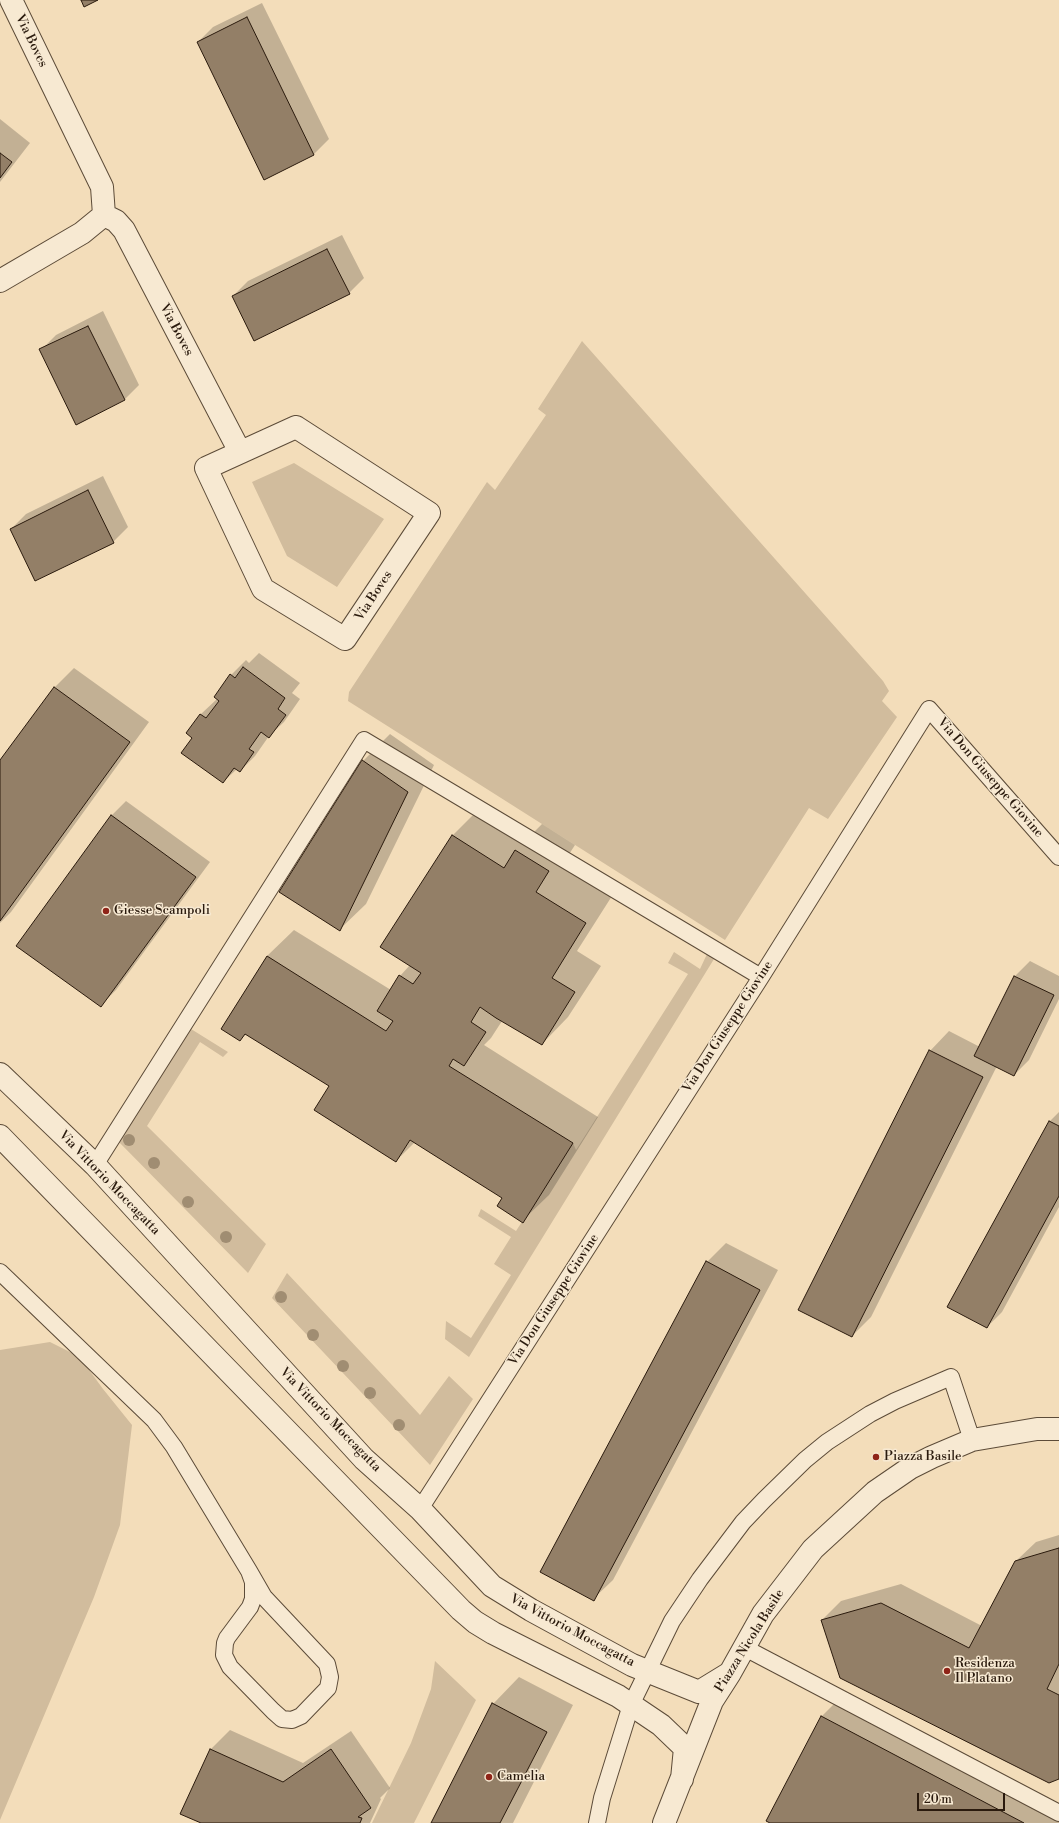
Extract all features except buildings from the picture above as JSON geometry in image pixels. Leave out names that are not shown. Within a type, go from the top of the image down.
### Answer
[{"type":"street","name":"Via Boves","points":[[11,0],[102,187],[105,203],[104,215],[116,222],[124,230],[240,452]]},
{"type":"street","points":[[0,282],[82,233],[104,215]]},
{"type":"street","name":"Via Boves","points":[[296,427],[429,513],[345,639],[263,589],[206,468],[240,452],[296,427]]},
{"type":"street","name":"Via Vittorio Moccagatta","points":[[0,1074],[95,1166],[364,1458],[420,1509],[479,1574],[503,1595],[647,1671],[699,1692],[730,1673]]},
{"type":"street","points":[[0,1136],[461,1610],[475,1622],[493,1633],[618,1696],[661,1725],[685,1748],[682,1779]]},
{"type":"street","name":"Piazza Nicola Basile","points":[[664,1823],[712,1701],[730,1673],[743,1647],[763,1614],[813,1550],[859,1506],[910,1468],[938,1454],[972,1440],[1036,1429],[1059,1429]]},
{"type":"lane","name":"Via Don Giuseppe Giovine","points":[[420,1509],[761,977],[929,709],[1059,857]]},
{"type":"lane","points":[[95,1166],[364,740],[761,977]]},
{"type":"lane","points":[[0,1272],[154,1420],[174,1447],[249,1571],[258,1587],[270,1604],[321,1658],[329,1670],[330,1683],[325,1692],[302,1716],[292,1720],[282,1719],[273,1711],[230,1667],[224,1655],[227,1638],[250,1606],[253,1599],[253,1582],[249,1571]]},
{"type":"lane","points":[[597,1823],[602,1798],[631,1705],[672,1621],[743,1522],[785,1479],[827,1442],[870,1414],[895,1400],[951,1377],[972,1440]]},
{"type":"lane","points":[[743,1647],[1059,1812]]},
{"type":"shaded area","points":[[582,341],[883,681],[889,691],[882,701],[897,717],[828,819],[809,808],[725,940],[348,701],[349,692],[487,482],[495,490],[546,415],[538,409]]},
{"type":"shaded area","points":[[294,463],[384,519],[337,587],[287,556],[252,482]]},
{"type":"shaded area","points":[[674,952],[700,969],[707,954],[714,959],[469,1357],[445,1339],[446,1321],[471,1338],[511,1275],[494,1264],[511,1237],[478,1216],[481,1209],[516,1231],[573,1143],[576,1150],[688,974],[668,963]]},
{"type":"shaded area","points":[[191,1029],[228,1052],[223,1057],[200,1042],[147,1126],[266,1244],[248,1273],[116,1139]]},
{"type":"shaded area","points":[[287,1273],[420,1415],[449,1376],[473,1399],[430,1465],[272,1298]]},
{"type":"shaded area","points":[[50,1342],[74,1354],[84,1363],[132,1425],[120,1525],[94,1597],[0,1820],[0,1350]]},
{"type":"shaded area","points":[[435,1661],[476,1700],[414,1823],[372,1823],[411,1743],[431,1689]]},
{"type":"place","name":"Giesse Scampoli","points":[[106,911]]},
{"type":"place","name":"Piazza Basile","points":[[876,1457]]},
{"type":"place","name":"Residenza Il Platano","points":[[947,1671]]},
{"type":"place","name":"Camelia","points":[[489,1777]]}]
